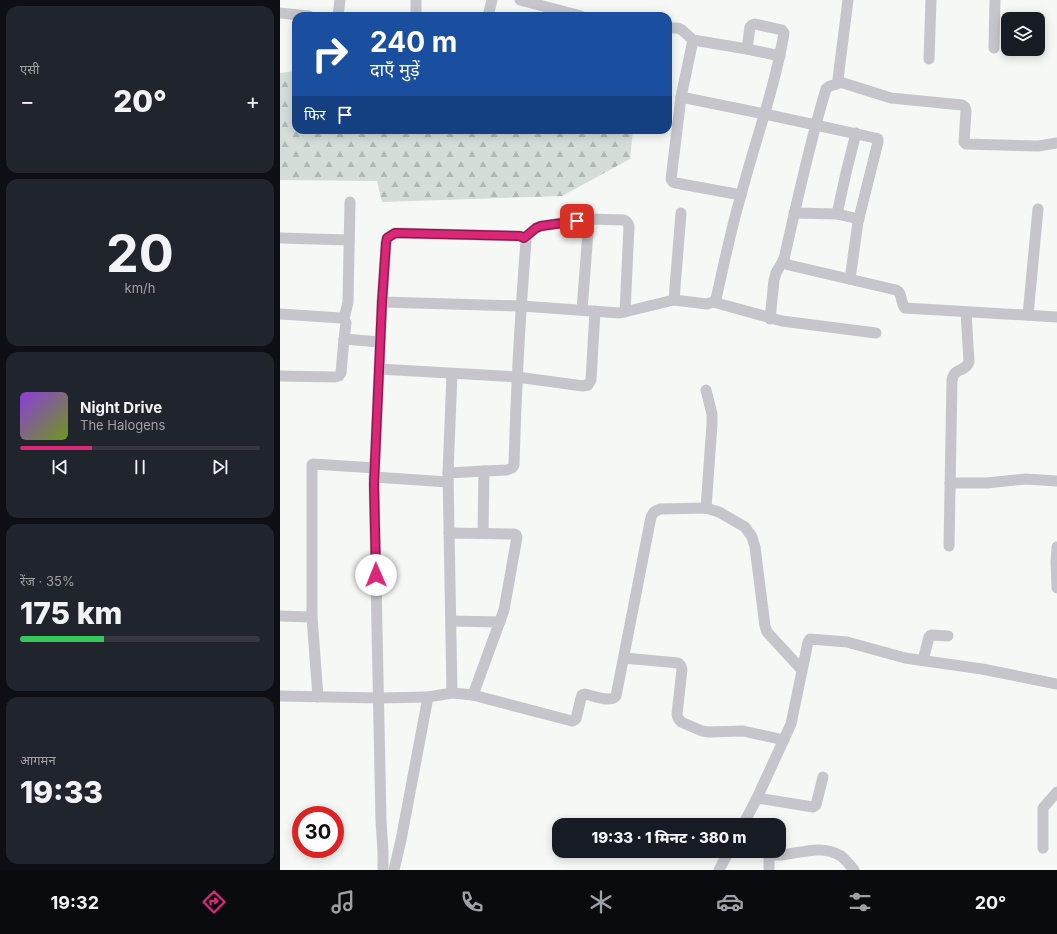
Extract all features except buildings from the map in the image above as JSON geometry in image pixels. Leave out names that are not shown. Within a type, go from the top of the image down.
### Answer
[{"type":"street","points":[[338,12],[340,0]]},
{"type":"street","points":[[416,0],[416,12]]},
{"type":"street","points":[[489,12],[492,0]]},
{"type":"street","points":[[520,0],[566,12]]},
{"type":"street","points":[[840,82],[838,79],[848,0]]},
{"type":"street","points":[[929,59],[932,0]]},
{"type":"street","points":[[994,48],[995,0]]},
{"type":"street","points":[[280,13],[292,14]]},
{"type":"street","points":[[713,302],[716,299],[741,195],[765,114],[780,56],[784,32],[782,30],[756,24],[752,25],[750,27],[746,49]]},
{"type":"street","points":[[672,28],[682,30],[693,40],[780,56]]},
{"type":"street","points":[[693,40],[681,97],[671,179],[676,183],[741,195]]},
{"type":"street","points":[[770,319],[774,280],[776,273],[784,259],[815,124],[826,89],[840,82]]},
{"type":"street","points":[[840,82],[891,98],[962,105],[965,107],[966,111],[964,142],[966,144],[1038,146],[1057,143]]},
{"type":"street","points":[[681,97],[815,124],[875,138],[878,140],[859,219],[850,279]]},
{"type":"street","points":[[837,214],[856,134]]},
{"type":"street","points":[[280,376],[335,377],[341,373],[346,323],[344,319],[348,302],[350,202]]},
{"type":"street","points":[[1028,315],[1038,209]]},
{"type":"street","points":[[674,300],[681,213]]},
{"type":"street","points":[[794,213],[837,214],[859,219]]},
{"type":"street","points":[[524,238],[536,228],[541,226],[589,219],[624,220],[627,222],[625,312]]},
{"type":"street","points":[[582,310],[589,219]]},
{"type":"street","points":[[383,870],[374,472],[382,302],[387,238],[395,233],[520,236],[524,238]]},
{"type":"street","points":[[280,238],[349,240]]},
{"type":"street","points":[[318,696],[312,617],[312,465],[448,478],[484,471],[507,470],[512,468],[514,465],[517,377],[526,241],[524,238]]},
{"type":"street","points":[[784,259],[785,263],[789,265],[898,291],[902,306],[905,308],[1057,317]]},
{"type":"street","points":[[382,302],[521,306],[620,313],[674,300],[707,304],[713,302],[770,319],[876,332]]},
{"type":"street","points":[[379,370],[517,377],[583,386],[588,385],[591,380],[595,311]]},
{"type":"street","points":[[949,546],[952,380],[955,372],[965,368],[969,362],[966,312]]},
{"type":"street","points":[[280,314],[344,319]]},
{"type":"street","points":[[344,339],[380,342]]},
{"type":"street","points":[[452,374],[448,478],[452,693]]},
{"type":"street","points":[[706,390],[712,414],[712,424],[706,508]]},
{"type":"street","points":[[484,471],[484,533]]},
{"type":"street","points":[[950,483],[987,483],[1026,479],[1057,481]]},
{"type":"street","points":[[280,696],[379,698],[428,697],[452,693],[474,695],[572,721],[576,719],[582,695],[585,694],[609,700],[613,700],[616,696],[651,518],[654,512],[660,509],[706,508],[719,512],[745,527],[752,537],[755,547],[767,632],[802,670]]},
{"type":"street","points":[[449,533],[516,535],[504,610],[474,695]]},
{"type":"street","points":[[1057,547],[1057,588]]},
{"type":"street","points":[[280,616],[312,617]]},
{"type":"street","points":[[450,621],[500,622]]},
{"type":"street","points":[[923,660],[929,636],[948,636]]},
{"type":"street","points":[[750,818],[757,798],[791,724],[808,642],[810,639],[847,642],[905,658],[982,669],[1057,684]]},
{"type":"street","points":[[624,658],[678,663],[681,666],[682,670],[677,714],[681,722],[702,731],[743,731],[784,740]]},
{"type":"street","points":[[394,870],[428,697]]},
{"type":"street","points":[[757,798],[813,807],[816,805],[823,777]]},
{"type":"street","points":[[1043,848],[1043,808],[1057,792]]},
{"type":"street","points":[[786,854],[807,850],[831,852],[840,856],[854,870]]},
{"type":"street","points":[[719,870],[725,858]]},
{"type":"street","points":[[769,858],[769,870]]},
{"type":"green space","points":[[292,72],[292,134],[633,134],[630,159],[562,196],[382,202],[377,181],[280,180],[280,73]]},
{"type":"route","points":[[376,575],[374,477],[382,302],[387,238],[395,233],[520,236],[524,238],[536,228],[541,226],[577,221]]}]
